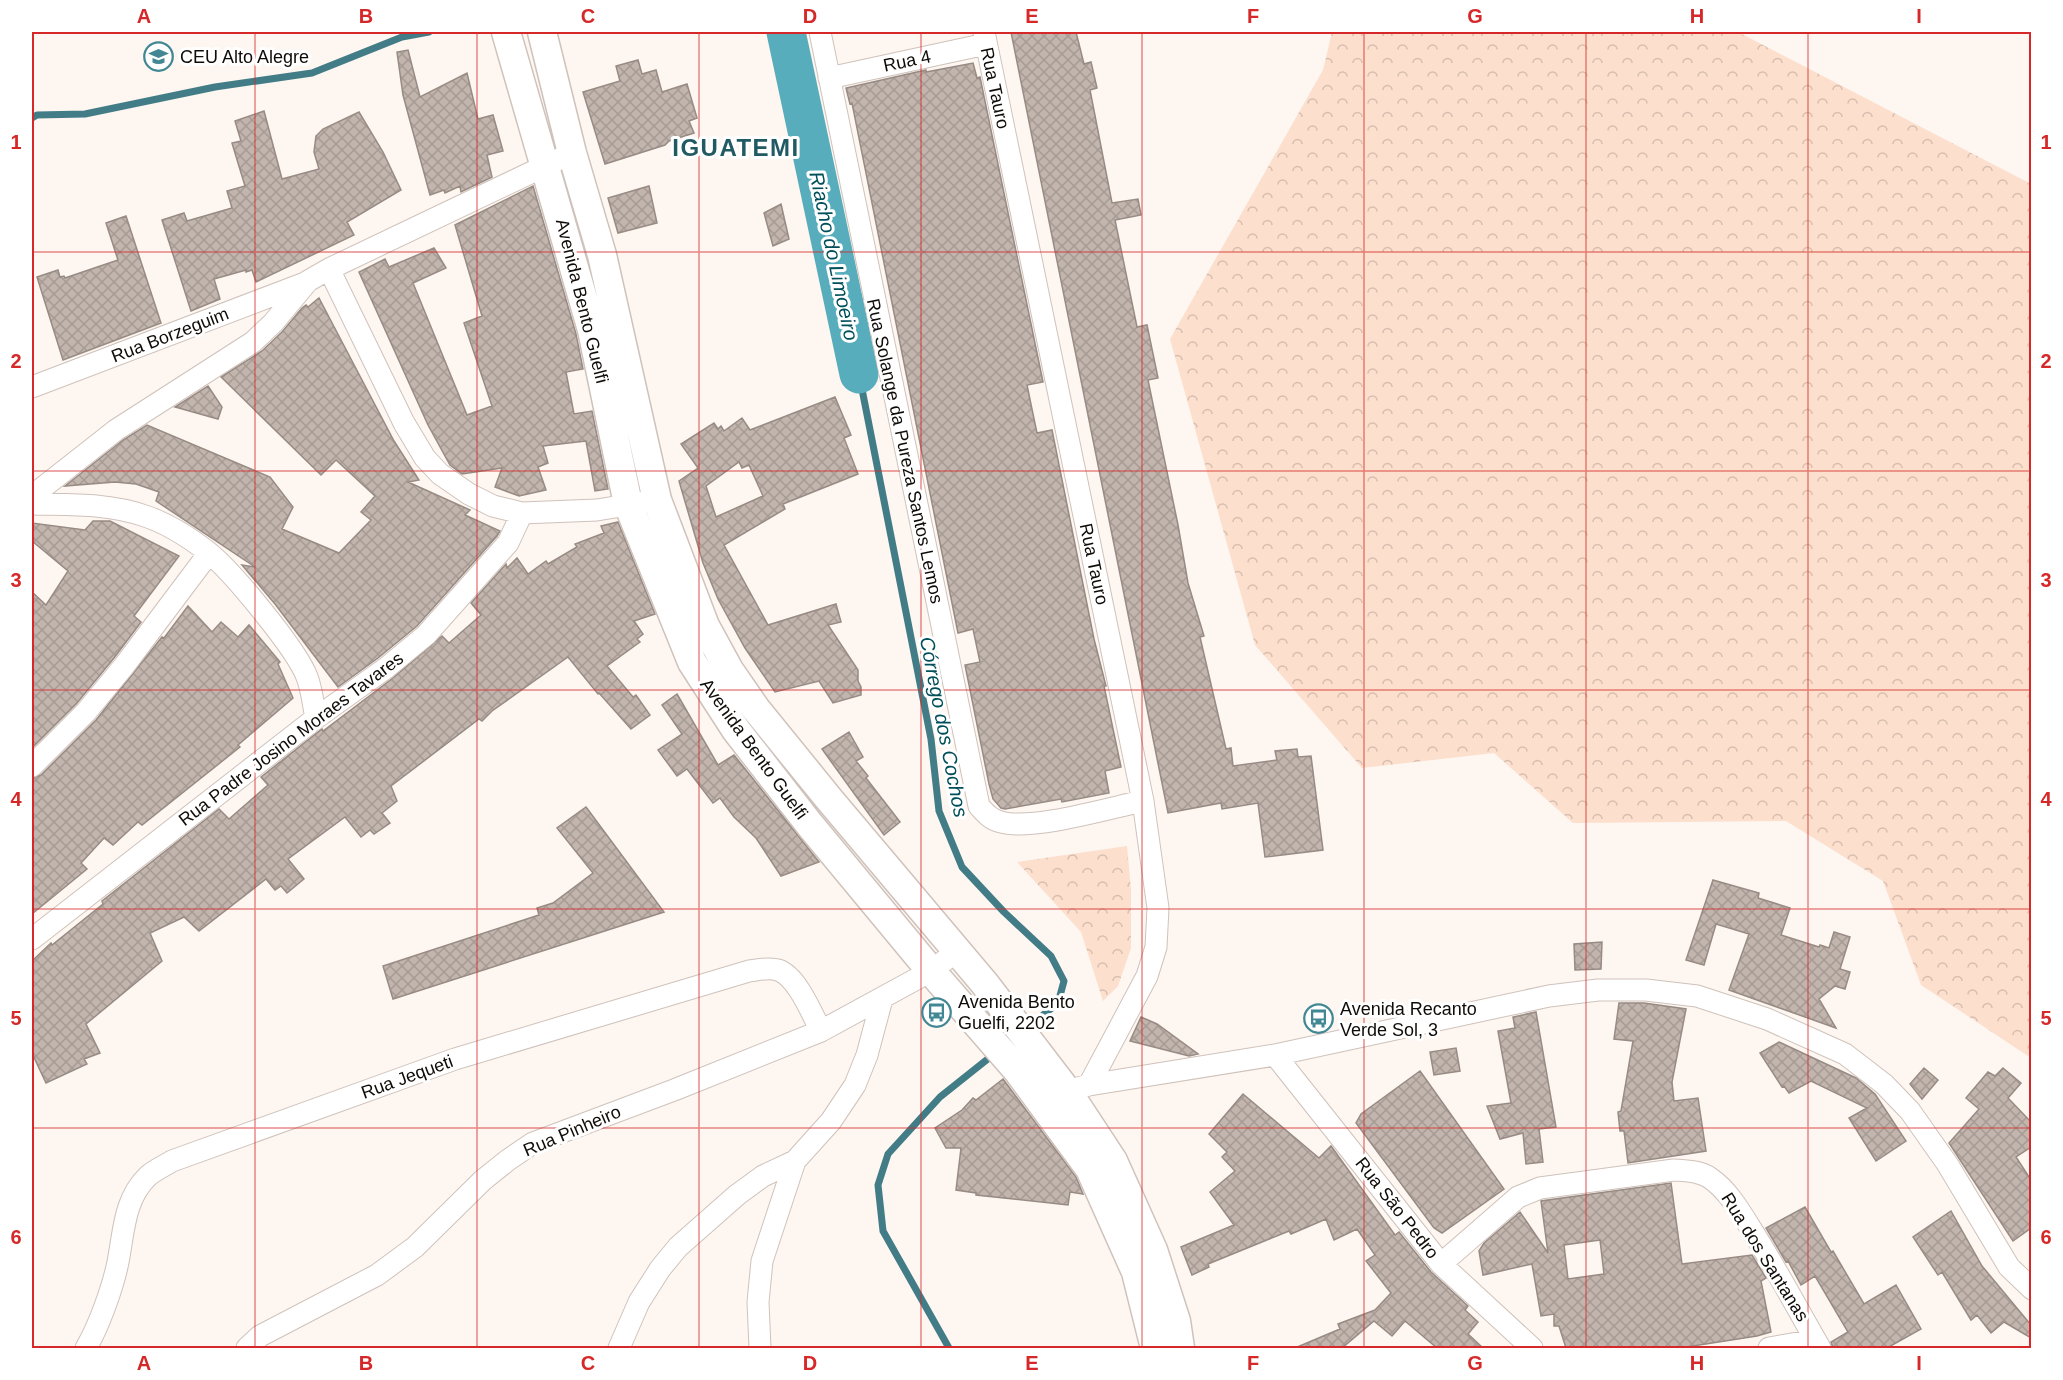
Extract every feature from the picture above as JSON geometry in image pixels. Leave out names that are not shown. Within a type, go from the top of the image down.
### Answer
[{"type":"main road","name":"Avenida Bento Guelfi","points":[[506,32],[592,330],[628,504],[692,662],[736,730],[810,825],[931,971],[1018,1071],[1066,1094],[1090,1169],[1136,1272],[1155,1348]]},
{"type":"main road","name":"Avenida Bento Guelfi","points":[[542,32],[572,153],[602,255],[657,500],[705,626],[729,670],[756,709],[985,984],[1035,1049],[1113,1161],[1153,1250],[1176,1321],[1180,1348]]},
{"type":"street","name":"Rua Solange da Pureza Santos Lemos","points":[[820,32],[979,806],[988,816],[999,822],[1034,824],[1143,801]]},
{"type":"street","name":"Rua 4","points":[[829,78],[985,38]]},
{"type":"street","name":"Rua Tauro","points":[[985,38],[1143,801],[1158,909],[1156,947],[1146,976],[1066,1094]]},
{"type":"street","points":[[32,496],[116,430],[253,342],[273,323],[308,281],[572,153]]},
{"type":"street","points":[[329,269],[404,423],[425,458],[440,474],[469,494],[493,506],[522,513],[597,510],[657,500]]},
{"type":"street","name":"Rua Borzeguim","points":[[32,387],[308,281]]},
{"type":"street","points":[[32,504],[96,506],[147,516],[209,553],[242,588],[297,658],[307,676],[316,718]]},
{"type":"street","name":"Rua Padre Josino Moraes Tavares","points":[[32,939],[426,635],[507,543],[522,513]]},
{"type":"street","points":[[32,766],[86,712],[209,553]]},
{"type":"street","name":"Rua Pinheiro","points":[[247,1348],[260,1336],[377,1275],[415,1247],[500,1167],[533,1143],[821,1031],[931,971],[957,951]]},
{"type":"street","name":"Rua Jequeti","points":[[86,1348],[95,1333],[118,1264],[124,1219],[134,1194],[149,1175],[172,1161],[456,1059],[749,971],[770,968],[780,970],[788,976],[801,993],[821,1031]]},
{"type":"street","points":[[1066,1094],[1275,1055],[1548,996],[1598,990],[1647,990],[1697,996],[1767,1019],[1845,1054],[1884,1084],[1910,1112],[1948,1165],[2009,1268],[2031,1289]]},
{"type":"street","points":[[619,1348],[639,1302],[660,1269],[678,1247],[737,1195],[763,1176],[795,1161],[831,1121],[855,1085],[867,1055],[882,999]]},
{"type":"street","name":"Rua São Pedro","points":[[1275,1055],[1441,1264],[1532,1348]]},
{"type":"street","points":[[760,1348],[758,1302],[762,1261],[795,1161]]},
{"type":"street","name":"Rua dos Santanas","points":[[1441,1264],[1518,1197],[1540,1188],[1674,1170],[1696,1172],[1709,1177],[1737,1207],[1779,1274],[1818,1344]]},
{"type":"street","points":[[1769,1348],[1818,1344]]},
{"type":"green space","points":[[1332,32],[1738,32],[2031,184],[2031,1058],[1921,985],[1883,881],[1786,821],[1573,823],[1494,753],[1362,768],[1255,645],[1170,339],[1323,70]]},
{"type":"green space","points":[[1127,846],[1131,889],[1131,948],[1118,986],[1103,1001],[1081,932],[1017,862]]},
{"type":"building","points":[[1011,32],[1076,32],[1084,64],[1091,62],[1097,88],[1090,90],[1112,203],[1138,199],[1141,215],[1115,220],[1137,327],[1147,325],[1158,378],[1148,380],[1188,583],[1204,636],[1200,637],[1226,749],[1231,748],[1233,766],[1277,760],[1275,751],[1297,749],[1298,757],[1311,756],[1323,850],[1265,857],[1258,803],[1222,809],[1221,803],[1168,813]]},
{"type":"building","points":[[408,50],[420,97],[467,73],[478,119],[493,115],[503,151],[487,155],[492,177],[461,192],[460,186],[445,193],[444,190],[430,195],[403,95],[397,52]]},
{"type":"building","points":[[638,60],[642,74],[656,70],[662,92],[687,84],[697,118],[689,121],[694,133],[605,164],[583,92],[620,81],[616,66]]},
{"type":"building","points":[[973,63],[977,78],[980,77],[1043,382],[1027,385],[1033,414],[1037,433],[1052,430],[1121,767],[1105,771],[1109,793],[1005,809],[993,799],[989,784],[965,665],[980,662],[973,629],[958,633],[852,103],[850,104],[846,88],[926,70],[926,72]]},
{"type":"building","points":[[264,111],[282,179],[319,169],[314,152],[316,136],[323,129],[359,112],[383,152],[401,190],[347,222],[354,235],[256,282],[252,270],[214,279],[220,299],[191,311],[162,220],[184,213],[187,221],[232,208],[227,191],[245,186],[232,143],[241,141],[235,121]]},
{"type":"building","points":[[533,186],[576,334],[583,369],[566,372],[574,414],[592,411],[608,489],[595,491],[586,441],[543,446],[548,463],[538,467],[546,490],[519,496],[495,487],[502,468],[462,474],[450,465],[428,425],[359,272],[385,259],[389,267],[434,248],[446,268],[413,283],[467,415],[492,406],[464,323],[482,316],[455,225]]},
{"type":"building","points":[[649,186],[657,223],[618,233],[608,198]]},
{"type":"building","points":[[781,204],[789,239],[773,246],[764,213]]},
{"type":"building","points":[[126,216],[161,323],[63,360],[37,277],[58,270],[60,277],[65,278],[118,260],[106,223]]},
{"type":"building","points":[[319,298],[394,441],[419,480],[408,482],[470,510],[465,515],[500,531],[417,626],[338,687],[275,604],[242,565],[255,567],[156,501],[159,492],[136,484],[115,482],[65,486],[123,440],[147,425],[270,477],[293,507],[282,529],[339,553],[371,520],[361,512],[375,496],[336,460],[321,475],[221,377],[262,351],[302,308],[306,305],[308,307]]},
{"type":"building","points":[[208,386],[222,407],[218,419],[175,407]]},
{"type":"building","points":[[835,397],[851,435],[844,438],[858,474],[783,504],[785,509],[724,545],[768,625],[836,604],[841,622],[828,625],[858,670],[861,695],[833,703],[819,681],[775,692],[745,648],[718,599],[703,563],[679,481],[698,468],[681,444],[714,423],[718,429],[721,426],[724,431],[742,418],[750,430]],"holes":[[[739,462],[742,468],[749,465],[763,496],[716,517],[706,486]]]},
{"type":"building","points":[[93,521],[110,521],[179,556],[134,616],[141,622],[114,658],[77,703],[32,748],[32,592],[46,605],[68,571],[32,541],[32,523],[85,530]]},
{"type":"building","points":[[618,522],[655,614],[634,621],[643,634],[637,639],[640,642],[607,666],[633,697],[636,695],[650,715],[631,729],[568,657],[492,711],[482,721],[479,719],[391,786],[397,801],[382,813],[390,823],[374,834],[370,830],[361,837],[345,817],[288,859],[304,879],[287,893],[281,886],[275,890],[266,879],[199,931],[184,917],[150,933],[162,961],[86,1024],[100,1053],[84,1059],[87,1064],[46,1083],[32,1053],[32,961],[51,943],[52,945],[103,904],[102,901],[219,809],[229,819],[268,785],[261,777],[322,729],[323,731],[393,678],[442,636],[449,643],[481,615],[471,603],[506,564],[507,568],[517,558],[528,574],[546,561],[548,564],[577,547],[575,544],[604,533],[601,526]]},
{"type":"building","points":[[188,606],[212,632],[221,622],[238,637],[249,625],[280,662],[278,664],[293,698],[238,745],[240,747],[142,825],[138,822],[113,845],[104,838],[81,863],[87,869],[32,914],[32,778],[41,775],[96,720]]},
{"type":"building","points":[[677,694],[718,765],[734,755],[819,862],[781,876],[756,838],[734,817],[720,798],[713,803],[687,769],[677,776],[658,750],[682,734],[662,705]]},
{"type":"building","points":[[849,732],[863,757],[856,761],[868,776],[866,778],[900,822],[884,835],[822,749]]},
{"type":"building","points":[[586,807],[664,912],[393,999],[383,966],[539,915],[537,908],[553,903],[593,873],[557,828]]},
{"type":"building","points":[[1713,880],[1759,893],[1758,898],[1790,908],[1781,935],[1829,948],[1834,932],[1850,937],[1840,969],[1850,972],[1845,989],[1835,986],[1819,999],[1836,1028],[1729,990],[1749,934],[1716,924],[1704,965],[1686,960]]},
{"type":"building","points":[[1602,942],[1601,969],[1575,970],[1574,944]]},
{"type":"building","points":[[1619,1003],[1644,1003],[1686,1009],[1672,1082],[1674,1101],[1698,1098],[1706,1151],[1628,1163],[1624,1131],[1620,1131],[1618,1112],[1621,1111],[1633,1041],[1614,1039]]},
{"type":"building","points":[[1536,1012],[1556,1127],[1539,1129],[1543,1162],[1526,1164],[1523,1133],[1500,1139],[1487,1106],[1511,1103],[1498,1031],[1515,1028],[1513,1017]]},
{"type":"building","points":[[1141,1017],[1157,1024],[1198,1054],[1189,1056],[1130,1041]]},
{"type":"building","points":[[1779,1042],[1856,1078],[1875,1094],[1906,1141],[1876,1161],[1849,1118],[1867,1108],[1811,1081],[1789,1093],[1784,1086],[1782,1087],[1760,1053]]},
{"type":"building","points":[[1456,1048],[1460,1071],[1434,1075],[1430,1052]]},
{"type":"building","points":[[1924,1068],[1938,1080],[1922,1099],[1910,1084]]},
{"type":"building","points":[[2003,1068],[2021,1083],[2008,1098],[2031,1122],[2031,1147],[2016,1157],[2031,1180],[2031,1228],[2013,1241],[1949,1143],[1979,1109],[1966,1098],[1988,1072],[1995,1076]]},
{"type":"building","points":[[1420,1071],[1504,1189],[1442,1233],[1434,1228],[1356,1123],[1361,1114]]},
{"type":"building","points":[[1003,1079],[1076,1177],[1083,1194],[1070,1192],[1068,1205],[976,1195],[976,1193],[956,1190],[961,1148],[946,1148],[935,1128],[962,1110],[973,1098],[976,1100]]},
{"type":"building","points":[[1243,1094],[1319,1158],[1331,1146],[1395,1235],[1399,1232],[1431,1272],[1468,1306],[1465,1310],[1478,1322],[1468,1334],[1483,1348],[1437,1348],[1405,1321],[1392,1336],[1374,1321],[1342,1348],[1295,1348],[1340,1329],[1338,1324],[1375,1310],[1391,1293],[1366,1261],[1375,1255],[1357,1229],[1334,1240],[1326,1219],[1291,1234],[1289,1231],[1208,1264],[1209,1267],[1192,1275],[1181,1247],[1234,1225],[1210,1192],[1235,1171],[1222,1157],[1227,1152],[1209,1134]]},
{"type":"building","points":[[1671,1183],[1682,1264],[1752,1255],[1766,1278],[1761,1281],[1771,1332],[1680,1348],[1566,1348],[1559,1326],[1554,1326],[1554,1314],[1541,1316],[1532,1264],[1483,1275],[1479,1251],[1484,1243],[1520,1212],[1548,1253],[1541,1201]],"holes":[[[1600,1240],[1604,1274],[1568,1279],[1564,1245]]]},
{"type":"building","points":[[1805,1207],[1864,1304],[1896,1285],[1921,1329],[1887,1348],[1833,1348],[1831,1342],[1848,1332],[1815,1276],[1801,1285],[1766,1228]]},
{"type":"building","points":[[1951,1211],[1982,1266],[2031,1325],[2031,1338],[2004,1322],[1991,1333],[1977,1315],[1971,1320],[1942,1272],[1938,1275],[1913,1237]]},
{"type":"waterway","points":[[32,118],[37,115],[85,114],[215,87],[312,73],[402,37],[429,32]]},
{"type":"waterway","name":"Riacho do Limoeiro","points":[[786,32],[859,374]]},
{"type":"waterway","name":"Córrego dos Cochos","points":[[859,374],[931,739],[939,811],[962,867],[1004,912],[1051,956],[1064,981],[1058,1003],[1027,1028]]},
{"type":"waterway","points":[[949,1348],[883,1231],[878,1185],[888,1154],[940,1097],[994,1054]]},
{"type":"place","name":"CEU Alto Alegre","points":[[159,57]]},
{"type":"place","name":"Avenida Bento Guelfi, 2202","points":[[937,1012]]},
{"type":"place","name":"Avenida Recanto Verde Sol, 3","points":[[1319,1019]]},
{"type":"district","name":"IGUATEMI","points":[[736,148]]}]
